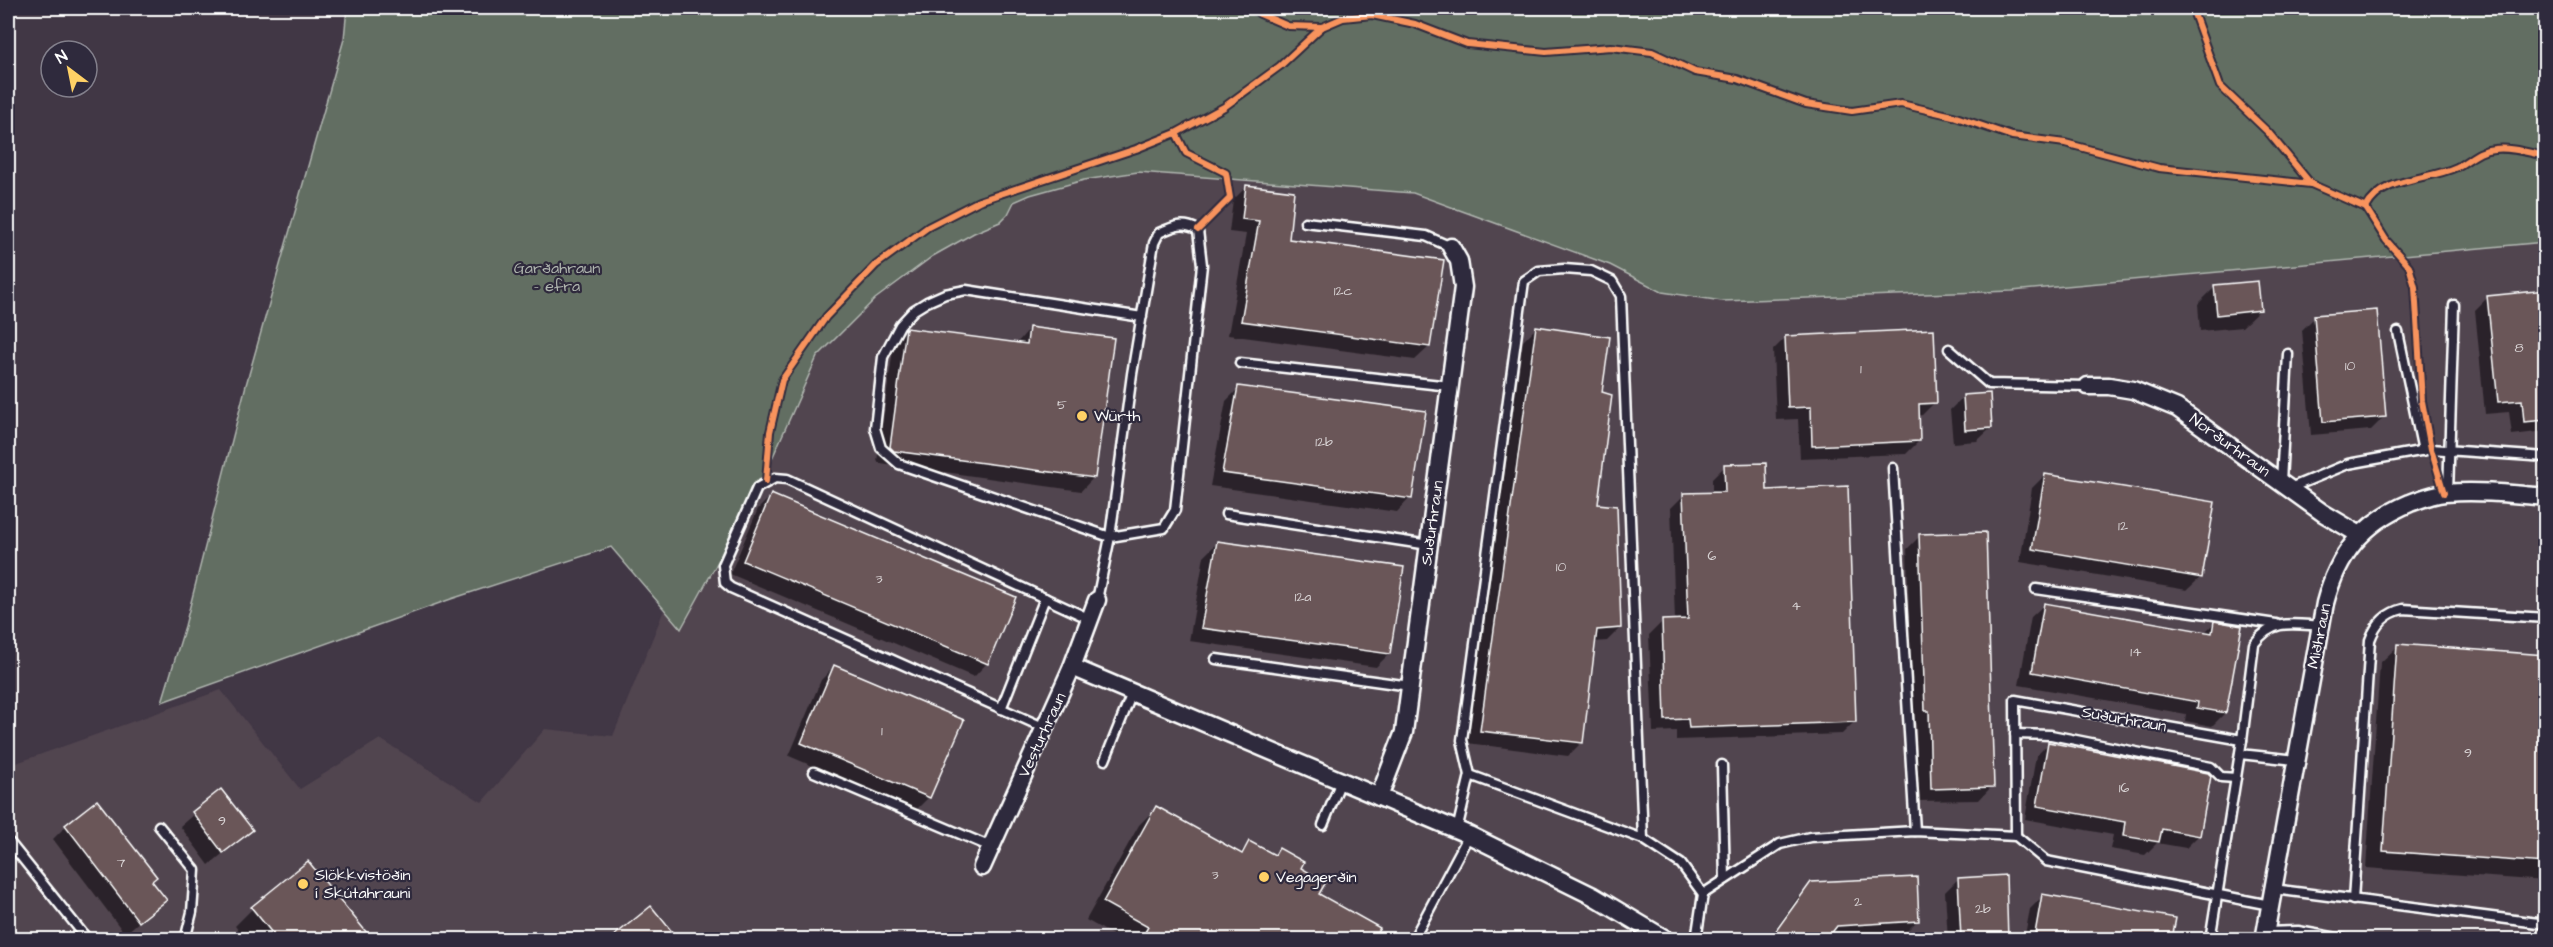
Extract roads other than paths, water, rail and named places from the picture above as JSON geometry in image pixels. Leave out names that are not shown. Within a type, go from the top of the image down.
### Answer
[{"type":"street","name":"Suðurhraun","points":[[1379,797],[1404,732],[1450,386],[1463,286],[1459,261],[1451,247]]},
{"type":"street","name":"Norðurhraun","points":[[2088,386],[2133,390],[2177,408],[2323,513],[2360,535]]},
{"type":"street","name":"Miðhraun","points":[[2265,936],[2320,626],[2331,579],[2342,558],[2375,520],[2421,499],[2448,493],[2546,497]]},
{"type":"street","name":"Vesturhraun","points":[[981,867],[1072,667],[1096,600]]},
{"type":"street","points":[[1072,667],[1463,833],[1593,896],[1667,939]]},
{"type":"lane","points":[[1305,222],[1426,236],[1451,247]]},
{"type":"lane","points":[[1096,600],[1110,537],[1154,243],[1159,233],[1177,225],[1189,225],[1198,230],[1202,265],[1175,510],[1164,528],[1110,537],[899,464],[881,448],[874,428],[883,357],[900,325],[914,310],[927,302],[966,290],[1142,317]]},
{"type":"lane","points":[[1413,939],[1463,833],[1470,775],[1462,740],[1524,281],[1539,271],[1564,269],[1591,271],[1612,281],[1621,296],[1643,839]]},
{"type":"lane","points":[[2448,493],[2454,305]]},
{"type":"lane","points":[[2398,332],[2423,451]]},
{"type":"lane","points":[[1949,349],[1989,384],[2088,386]]},
{"type":"lane","points":[[2288,354],[2285,485],[2348,464],[2423,451],[2450,449],[2546,457]]},
{"type":"lane","points":[[1240,363],[1450,386]]},
{"type":"lane","points":[[1893,468],[1915,831]]},
{"type":"lane","points":[[1045,728],[731,588],[725,583],[723,565],[757,488],[775,478],[787,479],[1090,619]]},
{"type":"lane","points":[[1226,514],[1429,545]]},
{"type":"lane","points":[[2036,589],[2276,625],[2320,626]]},
{"type":"lane","points":[[1001,709],[1045,598]]},
{"type":"lane","points":[[2353,900],[2370,640],[2377,625],[2388,614],[2403,609],[2546,618]]},
{"type":"lane","points":[[2210,939],[2240,754],[2254,644],[2263,632],[2276,625]]},
{"type":"lane","points":[[1216,659],[1410,686]]},
{"type":"lane","points":[[1105,760],[1132,693]]},
{"type":"lane","name":"Suðurhraun","points":[[2016,836],[2015,700],[2242,740]]},
{"type":"lane","points":[[2015,734],[2051,735],[2097,744],[2211,767],[2221,777],[2236,778]]},
{"type":"lane","points":[[2240,754],[2296,760]]},
{"type":"lane","points":[[1722,765],[1725,879]]},
{"type":"lane","points":[[814,772],[991,847]]},
{"type":"lane","points":[[1470,775],[1643,839],[1681,864],[1703,894],[1696,939]]},
{"type":"lane","points":[[1323,825],[1341,781]]},
{"type":"lane","points":[[159,826],[195,870],[192,912],[185,939]]},
{"type":"lane","points":[[1703,894],[1780,844],[1798,839],[1915,831],[2016,836],[2046,861],[2217,895],[2353,900],[2546,924]]},
{"type":"lane","points":[[8,845],[10,843],[88,939]]},
{"type":"lane","points":[[2265,936],[2298,931],[2349,939]]},
{"type":"place","name":"Würth","points":[[1082,416]]},
{"type":"place","name":"Vegagerðin","points":[[1264,877]]},
{"type":"place","name":"Slökkvistöðin í Skútahrauni","points":[[303,884]]},
{"type":"park label","name":"Garðahraun - efra","points":[[557,277]]}]
